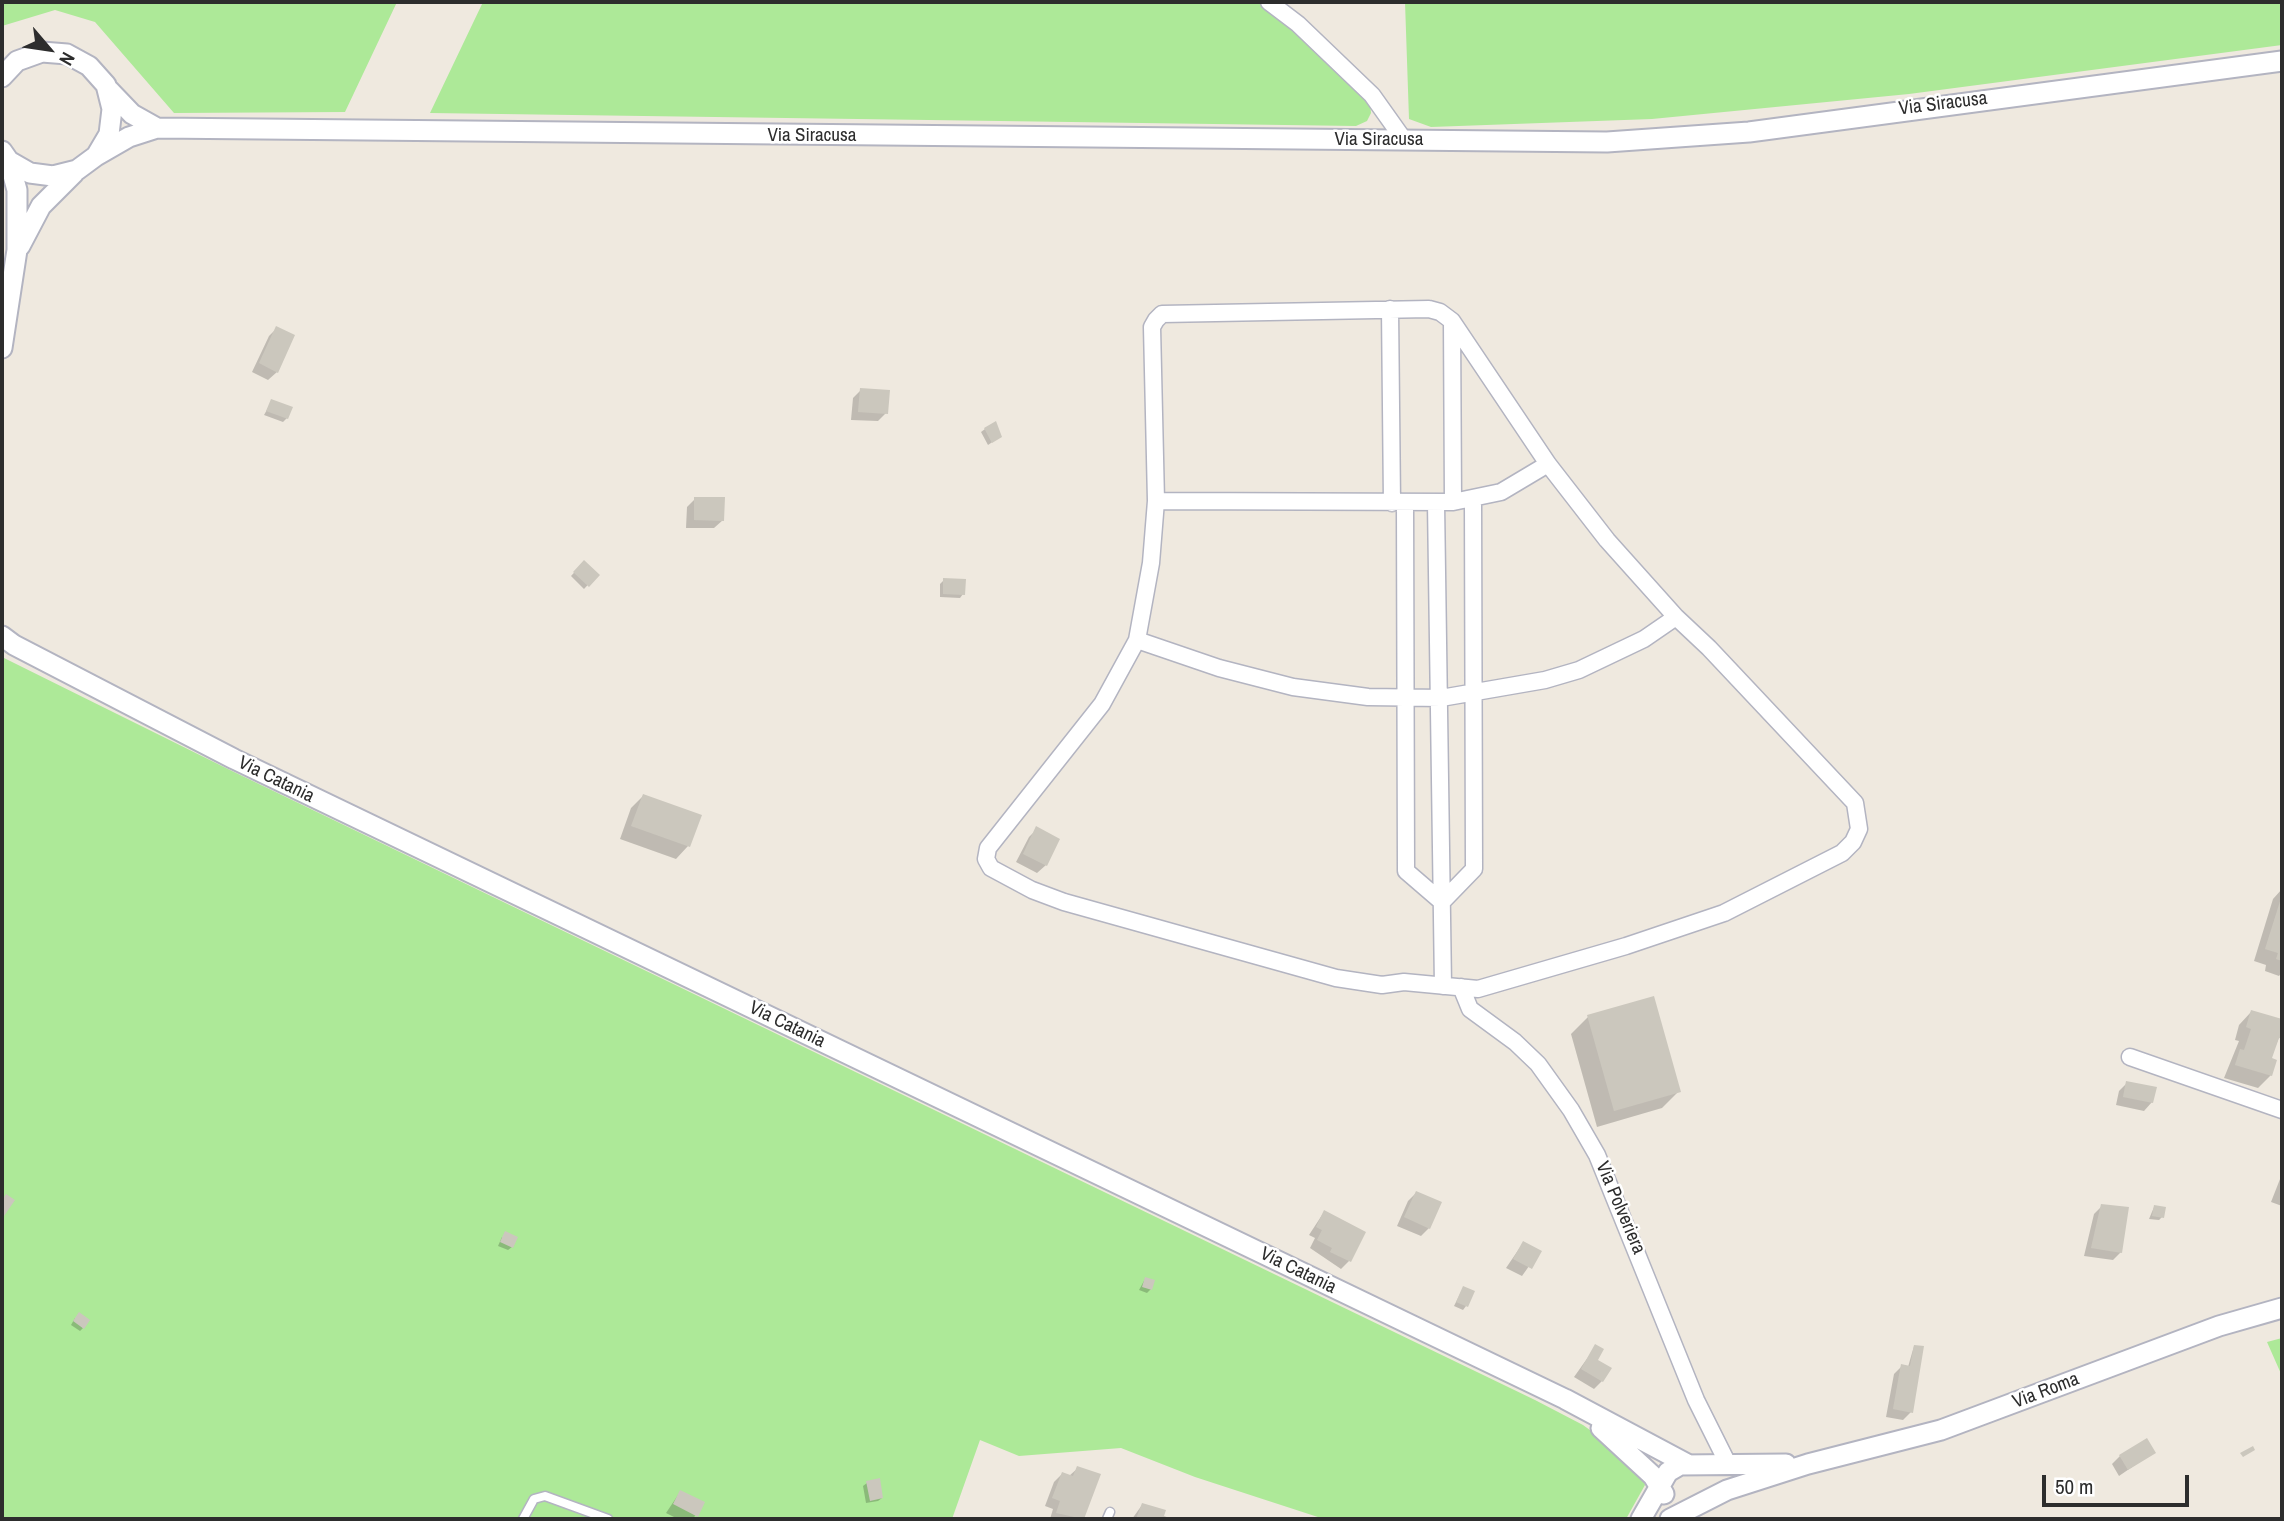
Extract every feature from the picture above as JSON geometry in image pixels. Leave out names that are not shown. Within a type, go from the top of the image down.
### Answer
[{"type":"street","points":[[1269,2],[1298,24],[1373,95],[1404,140]]},
{"type":"street","points":[[2,77],[17,61],[42,52],[67,54],[89,66],[132,114],[157,128]]},
{"type":"street","name":"Via Siracusa","points":[[157,128],[1606,142],[1749,132],[2282,61]]},
{"type":"street","points":[[96,156],[109,134],[112,109],[106,85]]},
{"type":"street","points":[[18,250],[41,206],[77,170],[129,137],[157,128]]},
{"type":"street","points":[[5,156],[30,173],[53,176],[77,170]]},
{"type":"street","points":[[2,348],[18,250],[17,190],[5,156]]},
{"type":"street","points":[[1390,309],[1406,699],[1406,871],[1442,902]]},
{"type":"street","points":[[1390,309],[1429,309],[1440,312],[1451,321],[1548,464],[1607,540],[1676,617],[1709,648],[1855,803],[1859,829],[1853,842],[1842,853],[1724,913],[1478,989],[1404,982],[1382,985],[1336,978],[1064,902],[1032,890],[991,868],[986,859],[988,848],[1102,704],[1138,639],[1151,563],[1156,500],[1152,327],[1162,314],[1390,309]]},
{"type":"street","points":[[1443,985],[1441,698],[1451,321]]},
{"type":"street","points":[[1156,500],[1445,503],[1473,500],[1501,492],[1548,464]]},
{"type":"street","points":[[1442,902],[1474,869],[1473,500]]},
{"type":"street","points":[[1138,639],[1219,668],[1293,687],[1406,699],[1441,698],[1579,670],[1644,639],[1676,617]]},
{"type":"street","name":"Via Catania","points":[[8,640],[234,759],[1565,1399]]},
{"type":"street","name":"Via Polveriera","points":[[1461,987],[1470,1009],[1515,1042],[1538,1064],[1571,1110],[1597,1155],[1674,1339],[1696,1400],[1728,1464]]},
{"type":"street","points":[[2130,1057],[2282,1110]]},
{"type":"street","name":"Via Roma","points":[[1808,1464],[1941,1430],[2219,1326],[2282,1308]]},
{"type":"street","points":[[1565,1399],[1703,1475],[1706,1488],[1691,1506]]},
{"type":"street","points":[[1565,1399],[1635,1458],[1663,1486],[1673,1505],[1691,1506]]},
{"type":"street","points":[[1641,1519],[1674,1468],[1689,1465],[1808,1464]]},
{"type":"street","points":[[1670,1519],[1727,1490],[1808,1464]]},
{"type":"lane","points":[[523,1519],[534,1499],[545,1496],[608,1519]]},
{"type":"green space","points":[[2,2],[397,2],[345,112],[174,113],[95,22],[55,10],[2,26]]},
{"type":"green space","points":[[483,2],[1258,2],[1292,28],[1370,103],[1371,113],[1367,121],[1356,126],[430,113]]},
{"type":"green space","points":[[1405,2],[2282,2],[2282,45],[1909,94],[1652,119],[1431,127],[1409,119]]},
{"type":"green space","points":[[2,657],[232,771],[1535,1400],[1583,1425],[1616,1449],[1644,1478],[1645,1485],[1626,1519],[1324,1519],[1195,1477],[1121,1448],[1019,1456],[980,1440],[952,1519],[2,1519]]},
{"type":"green space","points":[[2282,1338],[2282,1376],[2267,1342]]},
{"type":"building","points":[[276,326],[295,335],[278,373],[259,363]]},
{"type":"building","points":[[860,388],[890,390],[888,414],[858,412]]},
{"type":"building","points":[[271,399],[293,407],[288,419],[266,411]]},
{"type":"building","points":[[996,421],[1002,437],[992,443],[984,428]]},
{"type":"building","points":[[694,497],[725,497],[724,521],[694,520]]},
{"type":"building","points":[[584,560],[600,575],[589,587],[573,572]]},
{"type":"building","points":[[943,578],[966,579],[965,595],[943,594]]},
{"type":"building","points":[[643,794],[702,815],[690,847],[631,826]]},
{"type":"building","points":[[1036,826],[1060,839],[1047,866],[1023,854]]},
{"type":"building","points":[[2282,895],[2282,961],[2276,959],[2278,953],[2265,949]]},
{"type":"building","points":[[1654,996],[1681,1092],[1614,1111],[1587,1015]]},
{"type":"building","points":[[2251,1010],[2282,1019],[2282,1039],[2279,1038],[2272,1058],[2277,1060],[2272,1076],[2235,1065],[2240,1049],[2244,1050],[2251,1029],[2246,1027]]},
{"type":"building","points":[[2126,1081],[2157,1087],[2153,1103],[2123,1097]]},
{"type":"building","points":[[1416,1191],[1442,1202],[1430,1229],[1404,1217]]},
{"type":"building","points":[[6,1194],[15,1200],[2,1219],[2,1200]]},
{"type":"building","points":[[2101,1204],[2129,1207],[2122,1253],[2091,1248]]},
{"type":"building","points":[[2154,1205],[2166,1207],[2164,1218],[2152,1216]]},
{"type":"building","points":[[1324,1210],[1366,1232],[1351,1262],[1330,1252],[1332,1248],[1317,1240],[1322,1230],[1316,1227]]},
{"type":"building","points":[[505,1231],[518,1237],[513,1248],[500,1242]]},
{"type":"building","points":[[1523,1241],[1542,1251],[1532,1269],[1513,1259]]},
{"type":"building","points":[[1145,1277],[1155,1280],[1152,1290],[1142,1287]]},
{"type":"building","points":[[1463,1286],[1475,1291],[1468,1307],[1456,1302]]},
{"type":"building","points":[[79,1312],[90,1320],[84,1329],[73,1321]]},
{"type":"building","points":[[1595,1344],[1604,1349],[1598,1360],[1612,1368],[1603,1382],[1581,1369]]},
{"type":"building","points":[[1914,1345],[1924,1346],[1913,1413],[1893,1409],[1901,1364],[1910,1366]]},
{"type":"building","points":[[2147,1438],[2156,1453],[2128,1470],[2119,1455]]},
{"type":"building","points":[[2253,1446],[2255,1450],[2243,1457],[2240,1453]]},
{"type":"building","points":[[1077,1466],[1101,1474],[1084,1519],[1056,1513],[1060,1501],[1052,1498],[1062,1472],[1073,1476]]},
{"type":"building","points":[[880,1478],[883,1498],[870,1501],[866,1481]]},
{"type":"building","points":[[680,1490],[705,1502],[698,1517],[673,1504]]},
{"type":"building","points":[[1142,1503],[1166,1510],[1164,1516],[1172,1519],[1136,1519]]}]
